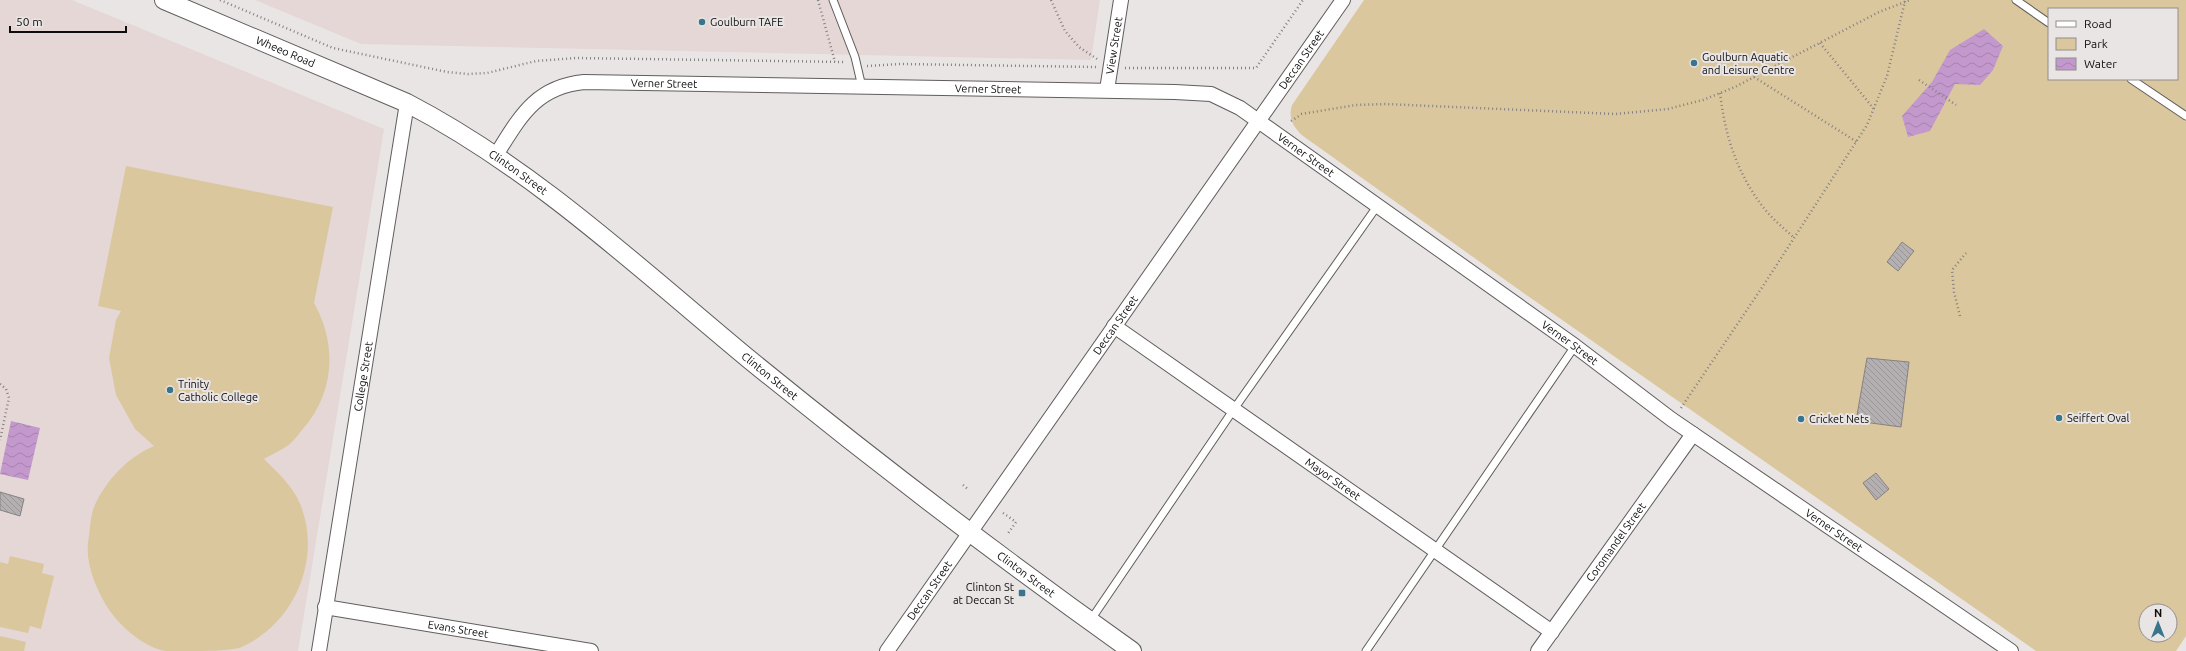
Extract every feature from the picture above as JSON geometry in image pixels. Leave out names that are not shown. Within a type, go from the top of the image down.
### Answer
[{"type":"street","name":"View Street","points":[[1107,90],[1121,0]]},
{"type":"street","name":"Deccan Street","points":[[887,651],[1343,0]]},
{"type":"street","name":"Wheeo Road","points":[[168,1],[407,103]]},
{"type":"street","name":"Verner Street","points":[[496,155],[518,120],[534,102],[543,94],[569,83],[602,82],[1107,90],[1212,94],[1231,103],[1378,205],[1576,346],[1670,418],[2010,651]]},
{"type":"street","name":"Clinton Street","points":[[407,103],[434,117],[496,155],[557,200],[864,452],[969,533],[1132,651]]},
{"type":"street","name":"College Street","points":[[318,651],[407,103]]},
{"type":"street","name":"Mayor Street","points":[[1114,326],[1552,632]]},
{"type":"street","name":"Coromandel Street","points":[[1538,651],[1693,434]]},
{"type":"street","name":"Evans Street","points":[[325,607],[591,651]]},
{"type":"lane","points":[[833,0],[856,64],[862,87]]},
{"type":"lane","points":[[2016,0],[2048,22]]},
{"type":"lane","points":[[2132,80],[2186,116]]},
{"type":"lane","points":[[1090,621],[1234,409],[1378,205]]},
{"type":"lane","points":[[1366,651],[1576,346]]},
{"type":"path","points":[[220,0],[340,50],[459,73],[487,73],[536,61],[569,58],[835,62],[879,66],[901,64],[1110,68],[1256,68],[1303,0]]},
{"type":"path","points":[[818,0],[835,62]]},
{"type":"path","points":[[1051,0],[1065,31],[1074,43],[1097,59],[1095,67]]},
{"type":"path","points":[[1291,120],[1300,115],[1356,105],[1385,104],[1633,114],[1673,108],[1720,93],[1905,1],[1910,0]]},
{"type":"path","points":[[1670,418],[1684,406],[1857,142],[1874,109],[1892,61],[1905,1]]},
{"type":"path","points":[[1820,43],[1874,109]]},
{"type":"path","points":[[1754,77],[1857,142]]},
{"type":"path","points":[[1919,80],[1956,105]]},
{"type":"path","points":[[1720,93],[1723,120],[1734,158],[1763,208],[1794,238]]},
{"type":"path","points":[[1960,316],[1954,292],[1952,270],[1966,253]]},
{"type":"path","points":[[0,384],[6,389],[9,398],[0,440]]},
{"type":"path","points":[[963,485],[969,490]]},
{"type":"path","points":[[1003,513],[1016,522],[1007,535]]},
{"type":"shaded area","name":"Trinity Catholic College","points":[[0,0],[72,0],[384,129],[298,651],[0,651]]},
{"type":"shaded area","name":"Goulburn TAFE","points":[[255,0],[1100,0],[1091,60],[361,44]]},
{"type":"green space","points":[[1364,0],[2186,0],[2186,636],[2176,651],[2036,651],[1525,294],[1303,136],[1292,122],[1292,105]]},
{"type":"green space","points":[[126,166],[333,207],[314,303],[322,319],[327,336],[329,369],[326,386],[321,401],[313,416],[296,437],[290,444],[264,459],[294,492],[301,506],[307,527],[308,548],[305,569],[298,589],[288,608],[274,624],[258,638],[239,648],[215,651],[166,651],[149,645],[132,634],[117,620],[106,605],[91,572],[88,545],[92,514],[99,497],[119,470],[135,456],[154,446],[135,429],[116,395],[109,358],[116,320],[121,311],[98,306]]},
{"type":"green space","points":[[10,556],[44,564],[42,573],[54,576],[41,629],[30,626],[28,633],[0,627],[0,562],[8,564]]},
{"type":"green space","points":[[0,636],[26,642],[24,651],[0,651]]},
{"type":"water","points":[[1984,29],[2003,46],[1993,70],[1980,85],[1955,84],[1930,131],[1908,137],[1902,116],[1932,82],[1950,50]]},
{"type":"water","points":[[11,421],[40,428],[28,480],[0,474]]},
{"type":"building","points":[[1902,242],[1914,251],[1898,271],[1887,262]]},
{"type":"building","points":[[1867,358],[1909,362],[1901,427],[1856,421]]},
{"type":"building","points":[[1876,473],[1889,489],[1876,500],[1863,483]]},
{"type":"building","points":[[0,492],[24,499],[20,516],[0,510]]},
{"type":"place","name":"Goulburn TAFE","points":[[702,22]]},
{"type":"place","name":"Goulburn Aquatic and Leisure Centre","points":[[1694,63]]},
{"type":"place","name":"Trinity Catholic College","points":[[170,390]]},
{"type":"place","name":"Seiffert Oval","points":[[2059,418]]},
{"type":"place","name":"Cricket Nets","points":[[1801,419]]},
{"type":"place","name":"Clinton St at Deccan St","points":[[1022,593]]}]
